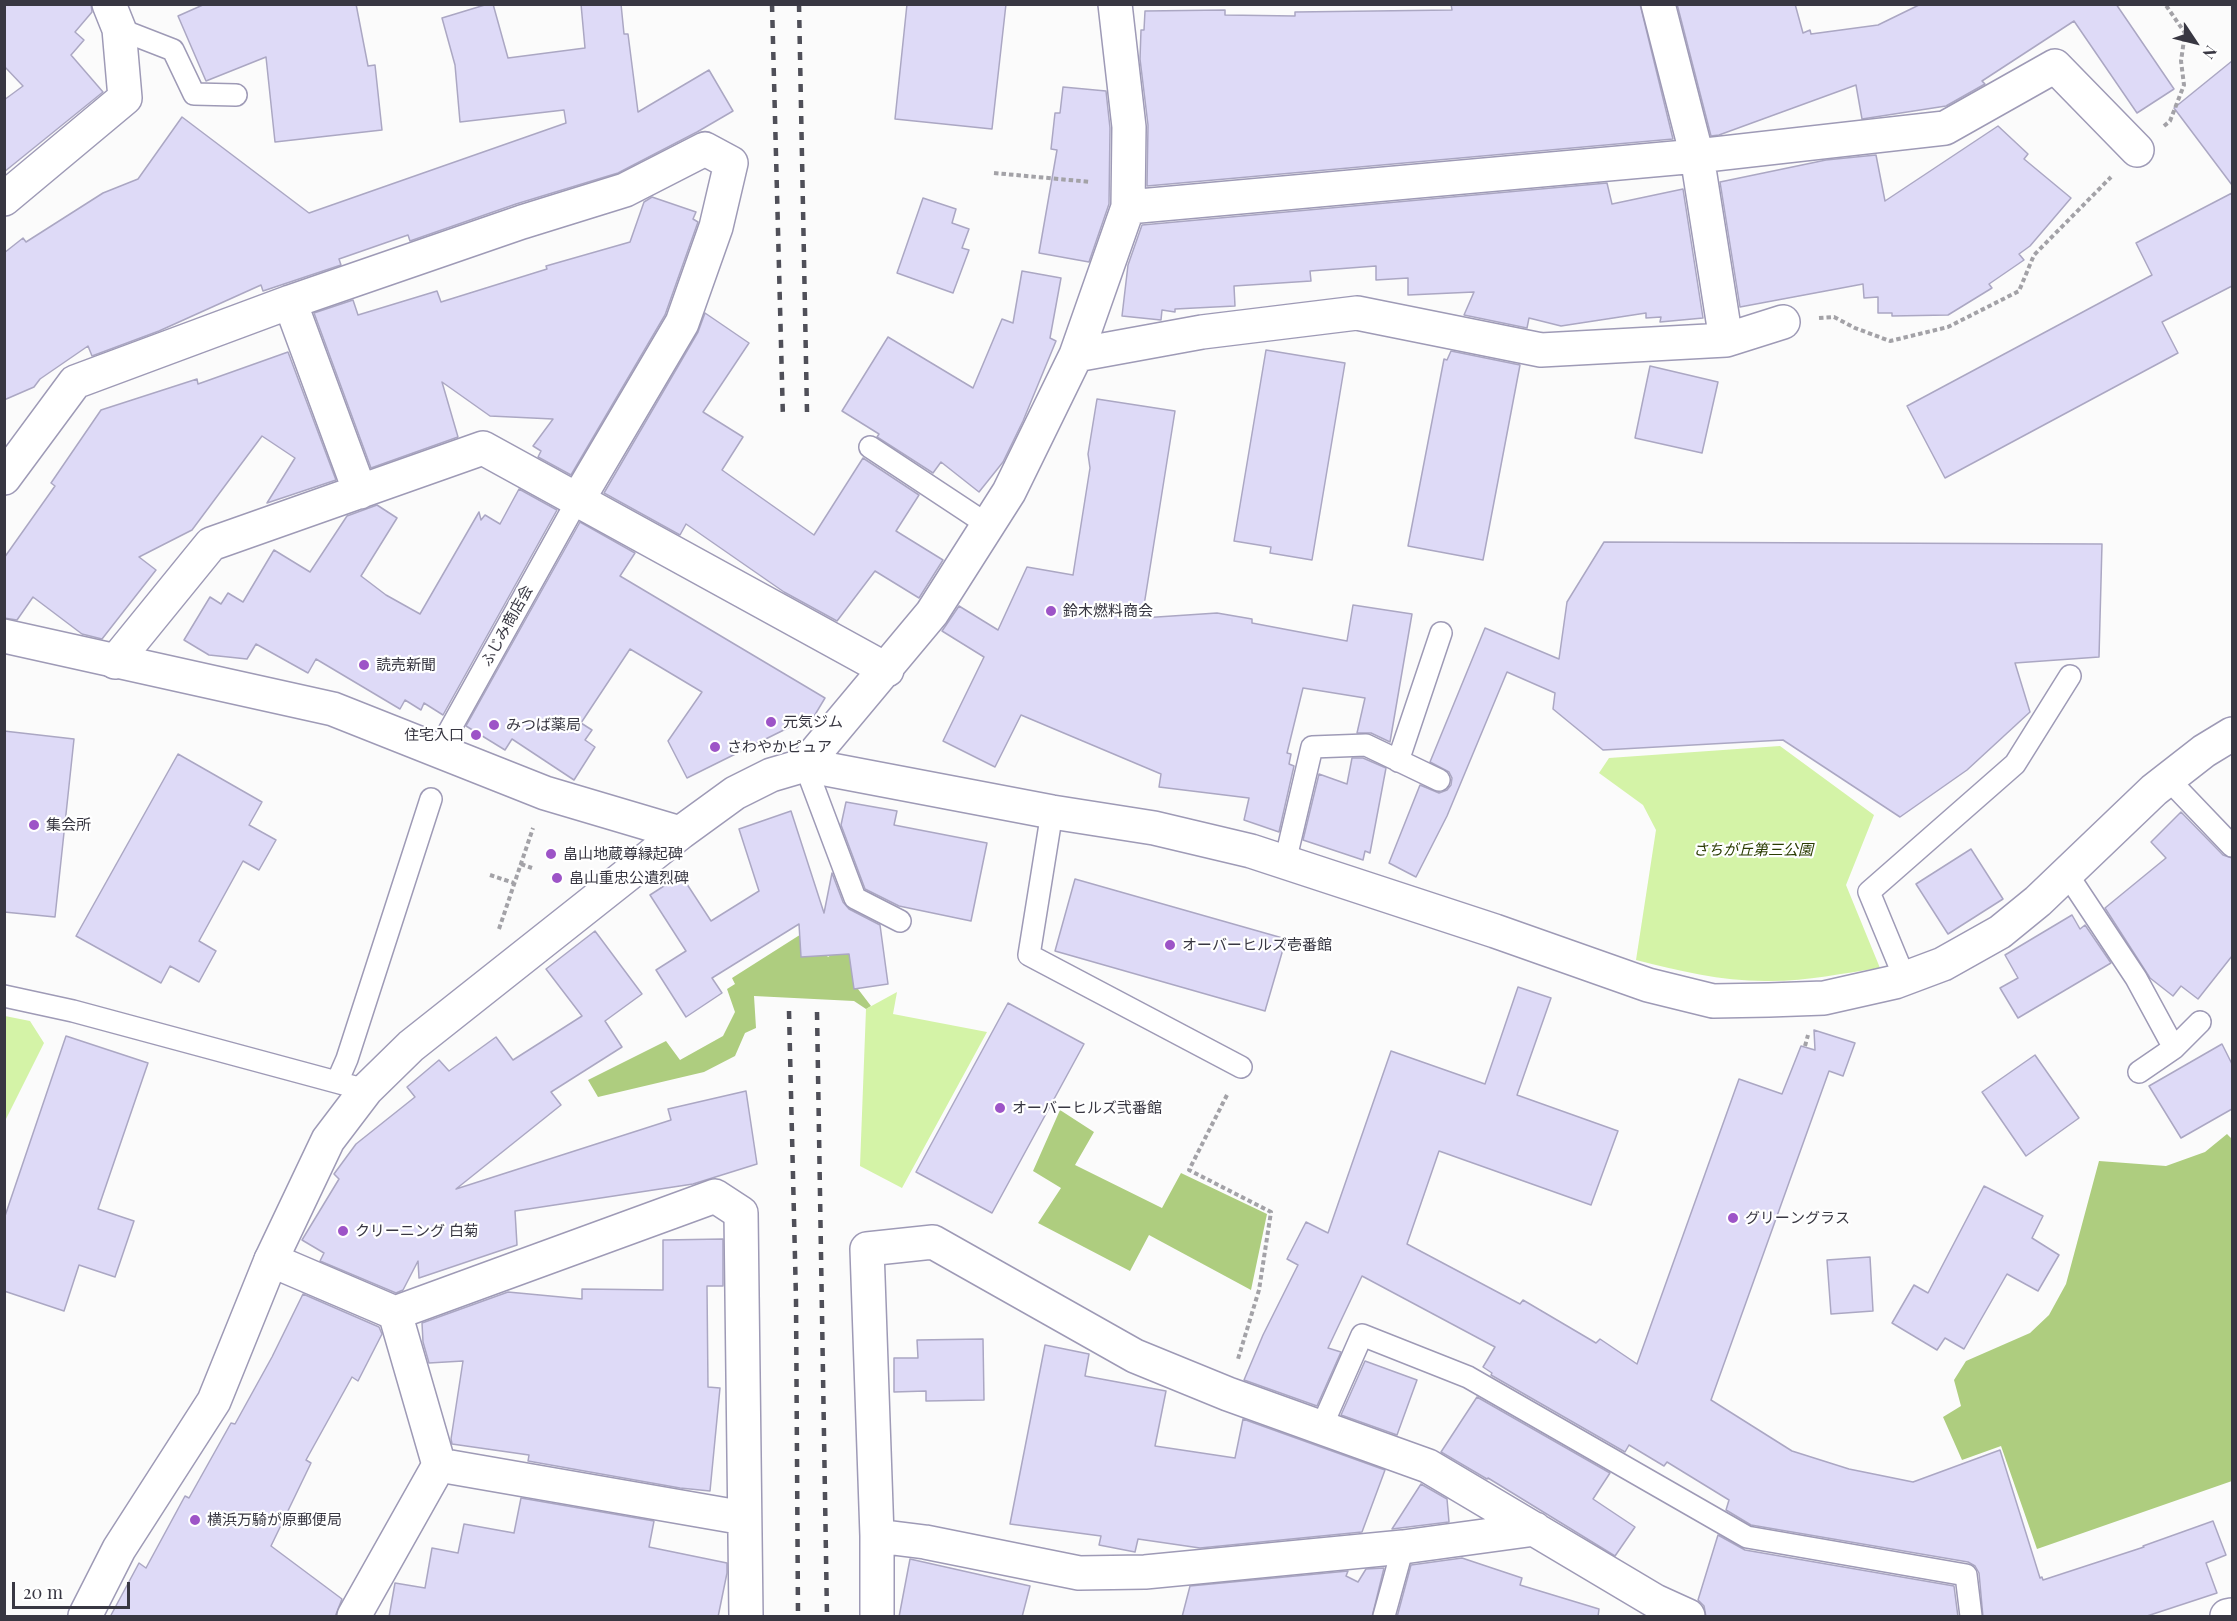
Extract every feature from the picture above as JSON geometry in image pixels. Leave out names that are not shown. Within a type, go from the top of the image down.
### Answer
[{"type":"street","points":[[805,765],[887,670],[932,613],[1009,492],[1076,355],[1128,196],[1129,127],[1115,4]]},
{"type":"street","points":[[1658,4],[1697,156],[1726,340]]},
{"type":"street","points":[[4,199],[125,98],[114,17]]},
{"type":"street","points":[[1128,196],[1697,156],[1945,128],[2055,66],[2137,150]]},
{"type":"street","points":[[4,478],[75,382],[290,302],[522,222],[626,190],[705,149],[731,163],[716,227],[682,324],[577,501]]},
{"type":"street","points":[[290,302],[360,492]]},
{"type":"street","points":[[1076,355],[1202,332],[1357,313],[1541,350],[1726,340],[1784,322]]},
{"type":"street","points":[[116,662],[211,544],[483,448],[887,670]]},
{"type":"street","points":[[4,636],[333,710],[545,793],[680,833]]},
{"type":"street","points":[[85,1617],[119,1550],[214,1401],[271,1260],[352,1086],[411,1046],[680,833],[735,793],[771,775],[805,765],[1052,812],[1154,828],[1251,851],[1495,931],[1648,985],[1713,1001],[1824,998],[1905,979],[1943,964],[2000,932],[2038,901],[2154,790],[2204,751],[2232,734]]},
{"type":"street","points":[[271,1260],[395,1313],[715,1196],[741,1213],[746,1617]]},
{"type":"street","points":[[877,1617],[877,1536],[867,1249],[933,1242],[1135,1356],[1228,1394],[1428,1466],[1654,1602],[1688,1617]]},
{"type":"street","points":[[354,1617],[439,1465],[395,1313]]},
{"type":"street","points":[[439,1465],[744,1518]]},
{"type":"street","points":[[877,1536],[925,1542],[1079,1573],[1145,1572],[1403,1547],[1535,1529]]},
{"type":"street","points":[[2227,1617],[2232,1615]]},
{"type":"lane","points":[[114,17],[173,50],[194,94],[236,95]]},
{"type":"lane","points":[[870,447],[988,525]]},
{"type":"lane","name":"ふじみ商店会","points":[[438,751],[577,501]]},
{"type":"lane","points":[[1398,760],[1441,633]]},
{"type":"lane","points":[[1905,979],[1869,892],[2015,764],[2070,676]]},
{"type":"lane","points":[[1285,862],[1312,747],[1366,745],[1439,780]]},
{"type":"lane","points":[[805,765],[855,898],[900,921]]},
{"type":"lane","points":[[2168,779],[2232,846]]},
{"type":"lane","points":[[4,996],[74,1011],[352,1086],[347,1059],[431,799]]},
{"type":"lane","points":[[1052,812],[1029,955],[1241,1068]]},
{"type":"lane","points":[[2067,874],[2136,978],[2174,1048]]},
{"type":"lane","points":[[2139,1072],[2174,1048],[2200,1022]]},
{"type":"lane","points":[[1321,1428],[1362,1335],[1467,1377],[1747,1537],[1966,1575],[1971,1617]]},
{"type":"lane","points":[[1384,1617],[1403,1547]]},
{"type":"path","points":[[1784,322],[1834,317],[1855,328],[1890,341],[1948,327],[2019,291],[2034,255],[2137,150],[2170,121],[2184,85],[2181,61],[2185,33],[2165,4]]},
{"type":"path","points":[[994,173],[1128,196]]},
{"type":"path","points":[[497,934],[545,793]]},
{"type":"path","points":[[520,864],[532,868]]},
{"type":"path","points":[[490,875],[514,883]]},
{"type":"path","points":[[1805,1046],[1808,1037]]},
{"type":"path","points":[[1228,1394],[1259,1290],[1271,1212],[1189,1170],[1241,1068]]},
{"type":"green space","name":"さちが丘第三公園","points":[[1780,746],[1874,815],[1846,885],[1880,968],[1798,980],[1754,981],[1702,975],[1636,960],[1656,830],[1643,805],[1599,773],[1609,758]]},
{"type":"green space","points":[[806,931],[828,957],[853,939],[858,989],[871,1006],[866,1009],[854,1001],[754,996],[756,1028],[745,1033],[735,1056],[704,1072],[598,1097],[588,1080],[666,1041],[680,1060],[723,1036],[735,1012],[727,989],[735,984],[732,978]]},
{"type":"green space","points":[[897,992],[893,1014],[987,1032],[902,1188],[860,1166],[866,1009]]},
{"type":"green space","points":[[5,1016],[30,1021],[44,1043],[5,1121]]},
{"type":"green space","points":[[1060,1110],[1094,1132],[1075,1165],[1162,1208],[1181,1173],[1267,1214],[1251,1290],[1149,1235],[1130,1271],[1038,1223],[1061,1188],[1033,1171]]},
{"type":"green space","points":[[2227,1134],[2232,1139],[2232,1481],[2037,1549],[2001,1446],[1962,1460],[1943,1417],[1961,1406],[1954,1380],[1966,1361],[2030,1333],[2049,1315],[2066,1284],[2099,1161],[2166,1166],[2205,1152]]},
{"type":"building","points":[[4,4],[91,4],[92,12],[75,32],[84,40],[71,55],[103,92],[4,172],[4,100],[23,86],[4,66]]},
{"type":"building","points":[[205,4],[356,4],[368,66],[375,65],[382,130],[275,142],[266,57],[206,81],[178,16]]},
{"type":"building","points":[[493,4],[508,58],[585,48],[581,4],[621,4],[624,34],[628,34],[638,112],[709,70],[733,111],[618,173],[516,204],[410,241],[408,235],[339,259],[341,265],[263,291],[261,285],[159,331],[92,356],[88,346],[40,379],[34,387],[4,400],[4,253],[23,238],[26,242],[103,193],[138,179],[182,117],[309,213],[566,123],[564,110],[460,122],[455,65],[442,18]]},
{"type":"building","points":[[907,4],[1006,4],[992,129],[895,119]]},
{"type":"building","points":[[1451,4],[1640,4],[1673,139],[1147,186],[1148,125],[1140,59],[1141,30],[1144,30],[1145,11],[1225,10],[1225,15],[1295,16],[1295,12],[1452,10]]},
{"type":"building","points":[[1677,4],[1795,4],[1803,33],[1810,30],[1811,34],[1878,25],[1921,4],[2116,4],[2174,89],[2137,113],[2074,21],[1982,81],[1985,84],[1946,106],[1862,119],[1856,85],[1711,136]]},
{"type":"building","points":[[2232,61],[2232,185],[2174,108]]},
{"type":"building","points":[[1063,87],[1106,91],[1110,128],[1109,204],[1089,262],[1039,253],[1057,150],[1051,149],[1055,113],[1060,113]]},
{"type":"building","points":[[1998,126],[2028,154],[2024,159],[2071,198],[2030,246],[2019,254],[2024,260],[1989,284],[1992,288],[1948,315],[1892,316],[1892,313],[1878,313],[1878,297],[1864,298],[1863,284],[1740,307],[1720,182],[1826,160],[1876,155],[1885,201]]},
{"type":"building","points":[[1607,183],[1612,204],[1683,189],[1703,318],[1660,322],[1661,317],[1646,318],[1646,313],[1561,326],[1529,318],[1527,328],[1464,315],[1474,292],[1408,295],[1408,278],[1376,280],[1376,266],[1310,271],[1311,281],[1234,286],[1235,306],[1175,309],[1175,312],[1162,310],[1161,320],[1122,316],[1128,265],[1142,225]]},
{"type":"building","points":[[2232,193],[2232,286],[2162,322],[2178,353],[1945,478],[1907,406],[2152,275],[2136,243]]},
{"type":"building","points":[[652,197],[696,212],[693,219],[698,222],[665,315],[571,475],[538,457],[541,451],[533,446],[553,419],[490,416],[442,382],[458,437],[371,468],[314,313],[353,300],[358,315],[437,291],[441,302],[547,269],[546,266],[630,242],[644,202]]},
{"type":"building","points":[[923,198],[956,209],[952,223],[969,229],[962,248],[969,250],[953,293],[897,273]]},
{"type":"building","points":[[1022,271],[1061,278],[1050,338],[1056,341],[1023,421],[1003,462],[979,492],[941,462],[933,473],[877,437],[879,434],[842,411],[888,337],[973,388],[1002,319],[1013,323]]},
{"type":"building","points":[[705,313],[749,343],[703,412],[743,437],[722,470],[814,535],[863,458],[919,495],[896,531],[943,560],[919,598],[875,571],[837,621],[784,592],[686,524],[680,535],[604,493],[698,332]]},
{"type":"building","points":[[1266,350],[1345,363],[1312,560],[1270,553],[1271,547],[1234,541]]},
{"type":"building","points":[[1451,351],[1520,365],[1483,560],[1408,546],[1444,359],[1447,360]]},
{"type":"building","points":[[288,352],[336,480],[267,503],[295,458],[262,436],[192,530],[139,557],[156,570],[102,639],[82,634],[33,597],[17,620],[4,618],[4,558],[55,486],[51,483],[101,410],[197,379],[198,384]]},
{"type":"building","points":[[1650,366],[1718,382],[1702,453],[1635,438]]},
{"type":"building","points":[[1097,399],[1175,411],[1142,618],[1217,613],[1252,619],[1252,623],[1347,641],[1353,605],[1412,614],[1390,742],[1371,733],[1357,733],[1365,698],[1303,688],[1287,753],[1291,754],[1289,764],[1294,766],[1279,832],[1244,820],[1249,798],[1159,787],[1161,774],[1021,715],[995,767],[943,741],[984,657],[942,631],[959,606],[998,630],[1027,567],[1073,575],[1090,468],[1088,454]]},
{"type":"building","points":[[519,489],[557,510],[443,715],[424,703],[421,710],[405,700],[400,709],[316,659],[308,673],[256,644],[247,659],[209,655],[184,640],[210,597],[221,604],[228,593],[243,602],[274,550],[310,572],[347,516],[377,505],[397,518],[361,576],[386,595],[420,614],[479,512],[481,520],[485,515],[500,524]]},
{"type":"building","points":[[580,522],[635,553],[620,576],[825,698],[813,718],[808,718],[687,778],[668,741],[702,692],[630,649],[581,723],[592,730],[585,740],[595,747],[574,780],[512,739],[505,750],[466,726]]},
{"type":"building","points":[[1604,542],[2102,544],[2099,657],[2015,663],[2030,712],[1967,770],[1900,817],[1783,740],[1603,750],[1553,709],[1555,693],[1507,672],[1447,816],[1416,877],[1389,863],[1420,785],[1439,793],[1447,790],[1451,785],[1452,778],[1449,772],[1430,762],[1485,628],[1559,659],[1567,602]]},
{"type":"building","name":"集会所","points":[[4,731],[74,739],[55,917],[4,912]]},
{"type":"building","points":[[178,754],[262,802],[249,825],[276,840],[259,870],[243,861],[199,941],[216,951],[199,982],[170,966],[161,983],[76,936]]},
{"type":"building","points":[[1352,758],[1363,758],[1386,768],[1370,853],[1365,851],[1363,860],[1303,840],[1319,774],[1347,784]]},
{"type":"building","points":[[846,802],[897,811],[894,825],[987,843],[971,921],[899,906],[865,889],[841,825]]},
{"type":"building","points":[[791,811],[824,913],[832,873],[843,902],[849,909],[880,925],[888,984],[854,989],[849,954],[801,957],[799,924],[712,978],[722,993],[686,1017],[656,970],[686,951],[650,895],[681,875],[711,921],[759,891],[739,829]]},
{"type":"building","points":[[2181,812],[2223,855],[2232,858],[2232,956],[2198,999],[2181,986],[2173,996],[2150,978],[2105,908],[2166,858],[2151,842]]},
{"type":"building","points":[[1971,849],[2003,899],[1948,934],[1916,884]]},
{"type":"building","name":"オーバーヒルズ壱番館","points":[[1075,879],[1286,939],[1265,1011],[1055,951]]},
{"type":"building","points":[[2072,915],[2080,929],[2085,925],[2111,963],[2018,1018],[2000,988],[2018,978],[2005,955]]},
{"type":"building","points":[[595,931],[642,994],[605,1021],[622,1047],[551,1092],[561,1105],[456,1189],[671,1120],[668,1109],[746,1091],[757,1164],[693,1184],[515,1211],[517,1245],[419,1278],[418,1261],[403,1290],[396,1293],[320,1261],[324,1253],[302,1240],[339,1179],[334,1174],[356,1144],[415,1097],[407,1087],[439,1060],[449,1071],[496,1037],[513,1060],[582,1016],[546,969]]},
{"type":"building","points":[[1518,987],[1551,998],[1517,1095],[1618,1131],[1591,1205],[1439,1151],[1407,1244],[1520,1304],[1523,1300],[1596,1343],[1600,1339],[1637,1364],[1739,1079],[1782,1094],[1801,1046],[1815,1050],[1814,1030],[1855,1043],[1843,1076],[1829,1071],[1711,1400],[1792,1451],[1849,1469],[1913,1482],[2000,1450],[2040,1578],[2042,1577],[2043,1580],[2144,1547],[2213,1521],[2226,1555],[2206,1563],[2217,1593],[2144,1617],[1983,1617],[1979,1573],[1975,1566],[1968,1562],[1751,1525],[1726,1510],[1729,1500],[1667,1462],[1664,1466],[1629,1445],[1625,1452],[1491,1375],[1492,1373],[1483,1367],[1495,1347],[1362,1276],[1328,1348],[1341,1352],[1317,1406],[1244,1380],[1263,1335],[1298,1265],[1287,1259],[1306,1222],[1328,1233],[1391,1051],[1485,1084]]},
{"type":"building","name":"オーバーヒルズ弐番館","points":[[1008,1003],[1084,1044],[992,1213],[916,1172]]},
{"type":"building","points":[[66,1036],[148,1063],[98,1209],[134,1221],[115,1277],[79,1265],[64,1311],[4,1291],[4,1219]]},
{"type":"building","points":[[2222,1044],[2232,1064],[2232,1109],[2181,1138],[2149,1086]]},
{"type":"building","points":[[2035,1055],[2079,1118],[2026,1156],[1982,1092]]},
{"type":"building","points":[[1984,1186],[2043,1216],[2032,1238],[2059,1255],[2038,1291],[2007,1274],[1964,1349],[1945,1338],[1937,1350],[1892,1323],[1914,1285],[1928,1293]]},
{"type":"building","points":[[723,1239],[723,1286],[707,1286],[708,1387],[720,1388],[710,1491],[680,1488],[528,1461],[529,1455],[452,1444],[463,1361],[429,1363],[423,1342],[422,1323],[508,1292],[582,1299],[582,1289],[663,1290],[663,1240]]},
{"type":"building","points":[[1870,1257],[1873,1311],[1831,1314],[1827,1260]]},
{"type":"building","points":[[303,1294],[379,1327],[382,1334],[358,1381],[352,1377],[306,1460],[311,1463],[271,1546],[342,1599],[335,1617],[110,1617],[139,1563],[146,1568],[185,1496],[189,1498],[231,1423],[235,1424]]},
{"type":"building","points":[[983,1339],[984,1400],[926,1401],[926,1391],[894,1392],[894,1358],[918,1358],[917,1340]]},
{"type":"building","points":[[1045,1345],[1089,1354],[1085,1376],[1166,1391],[1155,1446],[1235,1458],[1243,1419],[1385,1470],[1362,1532],[1200,1548],[1138,1539],[1135,1552],[1099,1545],[1101,1536],[1010,1524]]},
{"type":"building","points":[[1365,1361],[1417,1380],[1397,1435],[1341,1415]]},
{"type":"building","points":[[1477,1397],[1610,1473],[1593,1499],[1635,1527],[1615,1556],[1441,1452]]},
{"type":"building","points":[[1421,1484],[1447,1499],[1449,1522],[1392,1529]]},
{"type":"building","points":[[521,1498],[654,1521],[649,1547],[727,1563],[718,1617],[389,1617],[395,1583],[425,1588],[432,1548],[458,1553],[464,1524],[514,1533]]},
{"type":"building","points":[[1718,1535],[1745,1550],[1954,1586],[1958,1617],[1706,1617],[1704,1606],[1698,1600]]},
{"type":"building","points":[[1462,1558],[1522,1578],[1520,1585],[1599,1609],[1598,1617],[1397,1617],[1411,1565]]},
{"type":"building","points":[[910,1559],[1030,1586],[1022,1617],[899,1617]]},
{"type":"building","points":[[1384,1568],[1372,1617],[1182,1617],[1190,1586],[1348,1571],[1346,1576],[1358,1582],[1366,1569]]},
{"type":"railway","points":[[772,4],[783,419]]},
{"type":"railway","points":[[799,4],[807,412]]},
{"type":"railway","points":[[789,1011],[796,1299],[798,1616]]},
{"type":"railway","points":[[817,1012],[827,1616]]},
{"type":"place","name":"鈴木燃料商会","points":[[1051,611]]},
{"type":"place","name":"読売新聞","points":[[364,665]]},
{"type":"place","name":"元気ジム","points":[[771,722]]},
{"type":"place","name":"みつば薬局","points":[[494,725]]},
{"type":"place","name":"住宅入口","points":[[476,735]]},
{"type":"place","name":"さわやかピュア","points":[[715,747]]},
{"type":"place","name":"集会所","points":[[34,825]]},
{"type":"place","name":"畠山地蔵尊縁起碑","points":[[551,854]]},
{"type":"place","name":"畠山重忠公遺烈碑","points":[[557,878]]},
{"type":"place","name":"オーバーヒルズ壱番館","points":[[1170,945]]},
{"type":"place","name":"オーバーヒルズ弐番館","points":[[1000,1108]]},
{"type":"place","name":"グリーングラス","points":[[1733,1218]]},
{"type":"place","name":"クリーニング 白菊","points":[[343,1231]]},
{"type":"place","name":"横浜万騎が原郵便局","points":[[195,1520]]}]
